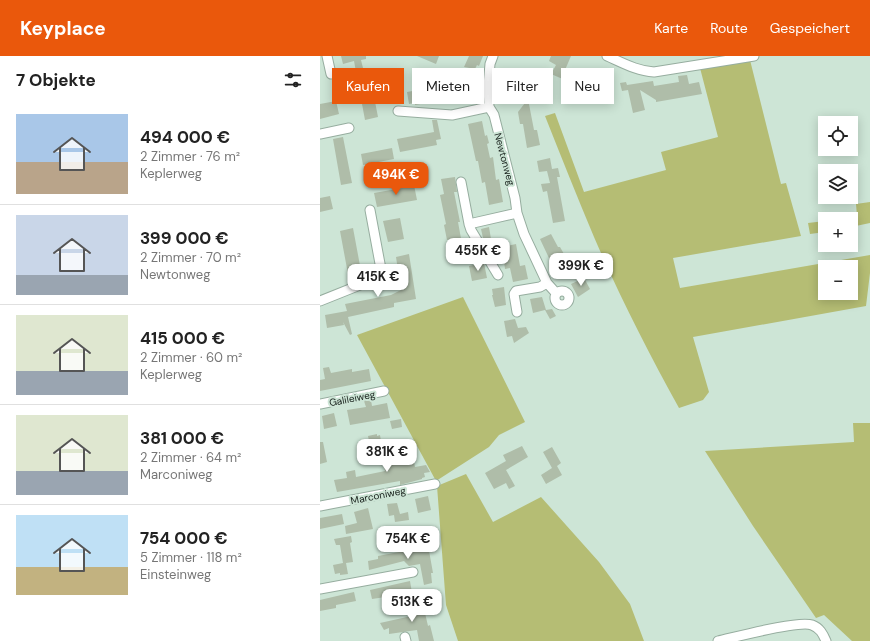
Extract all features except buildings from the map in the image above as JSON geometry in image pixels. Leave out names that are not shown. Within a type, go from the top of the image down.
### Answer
[{"type":"street","points":[[327,56],[331,74]]},
{"type":"street","name":"Newtonweg","points":[[493,56],[489,74],[489,107],[494,114],[515,198],[517,213],[524,234],[547,283],[556,293]]},
{"type":"street","points":[[607,56],[634,69],[654,72],[754,56]]},
{"type":"street","points":[[398,111],[452,115],[489,107]]},
{"type":"street","points":[[320,134],[349,128]]},
{"type":"street","points":[[462,182],[471,230],[498,276]]},
{"type":"street","points":[[320,301],[375,279],[380,275],[381,269],[370,210]]},
{"type":"street","points":[[469,224],[517,213]]},
{"type":"street","points":[[517,312],[514,294],[516,291],[540,287],[547,283]]},
{"type":"street","name":"Galileiweg","points":[[320,404],[384,391]]},
{"type":"street","name":"Marconiweg","points":[[320,506],[435,484]]},
{"type":"street","points":[[320,589],[413,572]]},
{"type":"street","points":[[718,641],[737,639],[800,623],[814,626],[819,630],[826,641]]},
{"type":"green space","points":[[750,60],[781,184],[786,183],[801,236],[673,258],[680,288],[818,264],[818,300],[858,300],[858,260],[841,260],[870,255],[870,273],[866,306],[693,337],[709,392],[703,400],[679,408],[645,345],[613,280],[545,116],[555,113],[584,192],[666,170],[661,152],[718,137],[700,68]]},
{"type":"green space","points":[[870,202],[870,223],[858,226],[858,212],[857,212],[856,204]]},
{"type":"green space","points":[[818,222],[818,233],[810,234],[808,223]]},
{"type":"green space","points":[[463,297],[525,422],[499,435],[489,447],[436,481],[357,335]]},
{"type":"green space","points":[[853,423],[870,423],[870,641],[852,641],[824,615],[816,618],[753,526],[705,451],[854,442]]},
{"type":"green space","points":[[466,474],[493,522],[541,497],[599,562],[630,604],[644,641],[458,641],[446,605],[437,486]]}]
